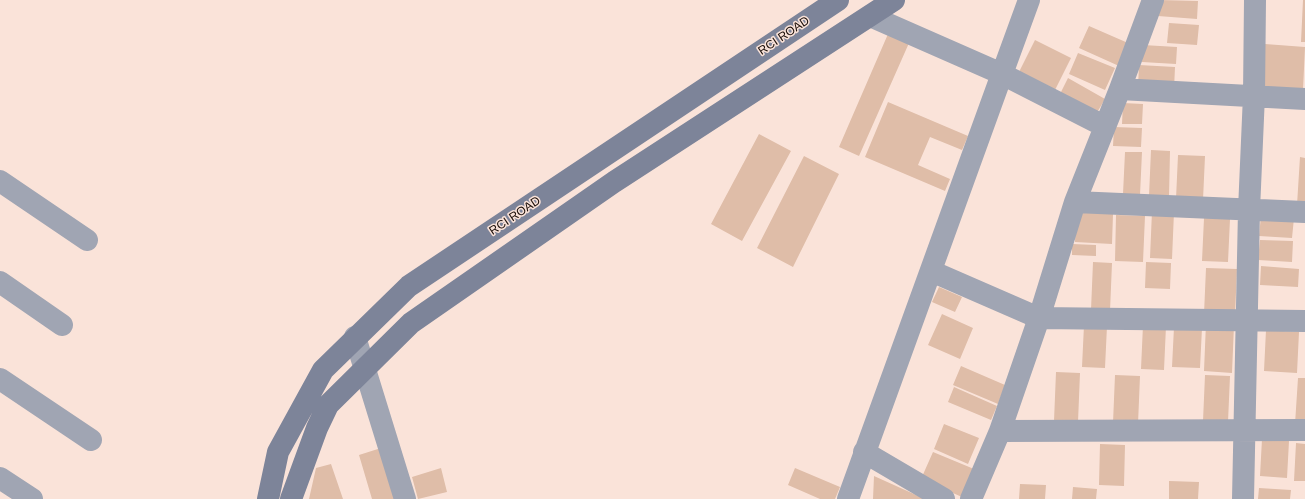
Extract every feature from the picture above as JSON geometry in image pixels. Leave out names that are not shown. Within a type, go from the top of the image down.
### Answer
[{"type":"street","name":"RCI ROAD","points":[[268,499],[278,452],[323,370],[409,286],[838,0]]},
{"type":"street","points":[[291,499],[328,405],[417,319],[614,182],[894,0]]},
{"type":"street","points":[[848,499],[1029,0]]},
{"type":"street","points":[[971,499],[1000,430],[1039,318],[1075,202],[1120,89],[1153,0]]},
{"type":"street","points":[[1243,499],[1248,320],[1249,210],[1254,95],[1255,0]]},
{"type":"street","points":[[870,16],[1002,74],[1104,126]]},
{"type":"street","points":[[1120,89],[1254,95],[1305,99]]},
{"type":"street","points":[[0,181],[87,240]]},
{"type":"street","points":[[1075,202],[1305,212]]},
{"type":"street","points":[[931,271],[1039,318],[1305,321]]},
{"type":"street","points":[[0,282],[62,325]]},
{"type":"street","points":[[356,337],[405,499]]},
{"type":"street","points":[[0,379],[91,440]]},
{"type":"street","points":[[1000,430],[1305,430]]},
{"type":"street","points":[[864,452],[944,499]]},
{"type":"street","points":[[0,478],[32,499]]},
{"type":"building","points":[[1159,0],[1198,1],[1197,19],[1158,16]]},
{"type":"building","points":[[1303,0],[1305,0],[1305,42],[1301,42]]},
{"type":"building","points":[[1169,23],[1199,25],[1197,45],[1167,43]]},
{"type":"building","points":[[1089,26],[1128,43],[1119,66],[1079,48]]},
{"type":"building","points":[[888,34],[909,43],[859,156],[839,147]]},
{"type":"building","points":[[1035,40],[1071,58],[1054,92],[1018,74]]},
{"type":"building","points":[[1265,44],[1305,47],[1303,90],[1262,87]]},
{"type":"building","points":[[1143,45],[1177,47],[1176,64],[1142,62]]},
{"type":"building","points":[[1078,53],[1115,68],[1105,90],[1069,74]]},
{"type":"building","points":[[1139,65],[1175,67],[1174,89],[1138,87]]},
{"type":"building","points":[[1068,78],[1105,99],[1095,116],[1059,96]]},
{"type":"building","points":[[888,102],[968,136],[962,150],[930,137],[918,165],[950,179],[945,191],[865,157]]},
{"type":"building","points":[[1123,103],[1143,104],[1142,124],[1122,124]]},
{"type":"building","points":[[1114,127],[1142,128],[1141,147],[1113,146]]},
{"type":"building","points":[[759,134],[791,151],[742,241],[711,224]]},
{"type":"building","points":[[1151,150],[1170,151],[1169,197],[1149,196]]},
{"type":"building","points":[[1125,152],[1142,152],[1140,195],[1123,194]]},
{"type":"building","points":[[1178,155],[1205,156],[1203,200],[1176,199]]},
{"type":"building","points":[[804,156],[839,174],[793,267],[757,248]]},
{"type":"building","points":[[1300,157],[1305,158],[1305,205],[1297,205]]},
{"type":"building","points":[[1152,211],[1174,212],[1172,259],[1150,258]]},
{"type":"building","points":[[1076,212],[1113,214],[1112,244],[1075,242]]},
{"type":"building","points":[[1116,215],[1145,216],[1143,262],[1115,261]]},
{"type":"building","points":[[1261,216],[1294,218],[1292,238],[1259,236]]},
{"type":"building","points":[[1204,218],[1230,219],[1228,262],[1202,261]]},
{"type":"building","points":[[1260,240],[1293,241],[1292,262],[1258,260]]},
{"type":"building","points":[[1072,244],[1096,245],[1096,256],[1072,255]]},
{"type":"building","points":[[1093,262],[1112,263],[1110,311],[1091,310]]},
{"type":"building","points":[[1146,262],[1171,263],[1170,289],[1145,288]]},
{"type":"building","points":[[1261,266],[1299,269],[1298,287],[1260,285]]},
{"type":"building","points":[[1206,268],[1237,269],[1235,315],[1204,314]]},
{"type":"building","points":[[939,287],[962,297],[955,312],[932,302]]},
{"type":"building","points":[[942,314],[973,328],[960,359],[928,345]]},
{"type":"building","points":[[1206,323],[1234,325],[1232,373],[1204,371]]},
{"type":"building","points":[[1084,325],[1107,326],[1105,368],[1082,367]]},
{"type":"building","points":[[1143,325],[1166,326],[1164,370],[1141,369]]},
{"type":"building","points":[[1174,327],[1202,328],[1200,368],[1172,367]]},
{"type":"building","points":[[1266,330],[1299,332],[1297,373],[1264,371]]},
{"type":"building","points":[[961,366],[1005,385],[998,404],[953,385]]},
{"type":"building","points":[[1056,372],[1080,373],[1078,422],[1054,421]]},
{"type":"building","points":[[1115,375],[1140,376],[1138,424],[1113,423]]},
{"type":"building","points":[[1205,375],[1230,376],[1228,422],[1203,421]]},
{"type":"building","points":[[1298,378],[1305,378],[1305,424],[1295,424]]},
{"type":"building","points":[[954,387],[997,406],[991,420],[948,402]]},
{"type":"building","points":[[944,424],[979,438],[968,464],[934,449]]},
{"type":"building","points":[[1262,439],[1289,441],[1287,478],[1260,476]]},
{"type":"building","points":[[1296,443],[1305,444],[1305,481],[1294,481]]},
{"type":"building","points":[[1100,444],[1125,445],[1124,486],[1099,485]]},
{"type":"building","points":[[381,448],[396,499],[372,499],[359,455]]},
{"type":"building","points":[[933,452],[974,469],[962,497],[921,479]]},
{"type":"building","points":[[331,464],[343,499],[309,499],[316,468]]},
{"type":"building","points":[[441,468],[447,492],[418,499],[412,477]]},
{"type":"building","points":[[795,468],[840,487],[835,499],[820,499],[788,485]]},
{"type":"building","points":[[874,476],[925,499],[873,499]]},
{"type":"building","points":[[1169,481],[1199,482],[1198,499],[1169,499]]},
{"type":"building","points":[[1020,484],[1046,485],[1045,499],[1019,499]]},
{"type":"building","points":[[1073,487],[1097,489],[1096,499],[1072,499]]},
{"type":"building","points":[[1259,488],[1291,490],[1290,499],[1258,499]]}]
